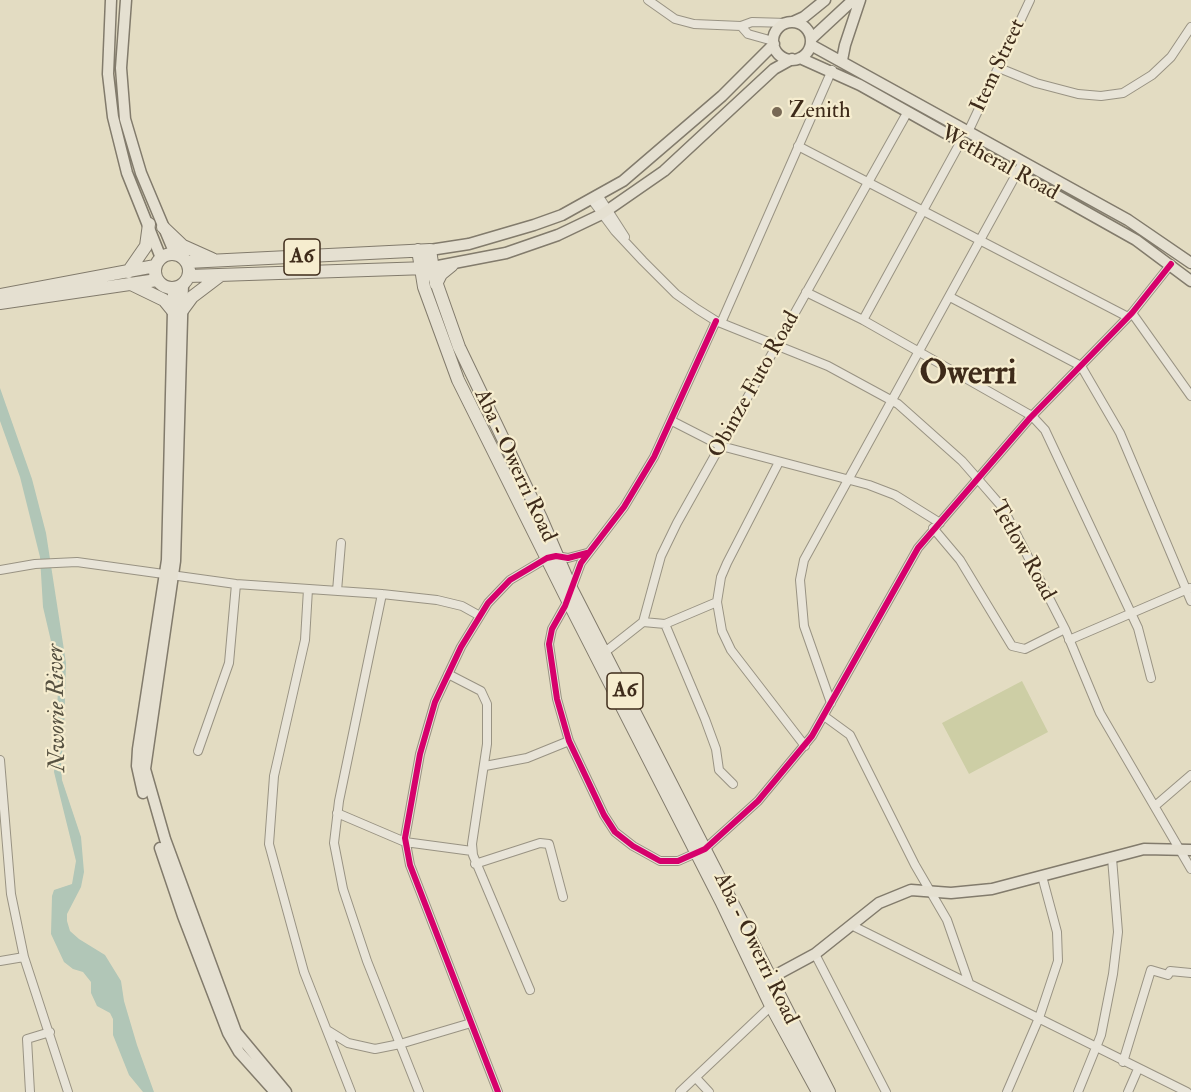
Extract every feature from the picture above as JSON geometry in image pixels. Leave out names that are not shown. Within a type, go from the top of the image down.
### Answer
[{"type":"highway","points":[[129,278],[146,246],[149,224]]},
{"type":"highway","points":[[163,227],[183,246],[216,261]]},
{"type":"highway","name":"A6","points":[[187,262],[424,250]]},
{"type":"highway","name":"Aba - Owerri Road","points":[[424,250],[430,285],[458,380],[552,557],[701,851]]},
{"type":"highway","points":[[129,278],[175,254],[187,262],[186,280]]},
{"type":"highway","points":[[274,259],[275,274]]},
{"type":"highway","points":[[157,280],[158,262]]},
{"type":"highway","points":[[430,285],[452,265]]},
{"type":"highway","name":"A6","points":[[169,288],[186,280],[221,275],[427,268]]},
{"type":"highway","name":"A6","points":[[404,269],[413,272],[430,285]]},
{"type":"highway","points":[[129,278],[164,300],[177,312],[192,297],[221,275]]},
{"type":"highway","points":[[2,299],[129,278],[157,280],[169,288]]},
{"type":"highway","name":"Aba - Owerri Road","points":[[569,594],[605,652],[764,981],[829,1092]]},
{"type":"highway","name":"Aba - Owerri Road","points":[[764,981],[771,1006],[818,1092]]},
{"type":"main road","points":[[111,0],[108,58],[112,117],[127,173],[149,224],[158,262]]},
{"type":"main road","points":[[126,0],[121,68],[125,119],[141,172],[175,254]]},
{"type":"main road","points":[[424,250],[469,244],[504,235],[562,214],[623,181],[722,96],[774,43],[780,27],[804,17],[825,0]]},
{"type":"main road","points":[[427,268],[506,253],[536,243],[605,212],[664,171],[774,69],[796,58],[853,0]]},
{"type":"main road","points":[[842,60],[860,0]]},
{"type":"main road","points":[[790,22],[806,28],[811,42]]},
{"type":"main road","name":"Wetheral Road","points":[[811,42],[1128,220],[1190,261]]},
{"type":"main road","points":[[774,43],[778,53],[796,58]]},
{"type":"main road","name":"Wetheral Road","points":[[796,58],[832,70],[1136,240],[1191,281]]},
{"type":"main road","points":[[177,312],[186,280]]},
{"type":"main road","points":[[169,288],[173,291],[177,312],[169,576],[146,756],[148,785],[199,936],[236,1032],[286,1092]]},
{"type":"main road","points":[[169,576],[138,749],[138,773],[183,916],[220,1015],[239,1052],[274,1092]]},
{"type":"main road","points":[[764,981],[815,954],[890,897],[911,890],[951,893],[992,889],[1144,849],[1186,849]]},
{"type":"street","points":[[648,0],[675,19],[694,24],[741,26],[752,22],[790,22]]},
{"type":"street","name":"Item Street","points":[[968,132],[1030,0]]},
{"type":"street","points":[[741,26],[748,34],[774,43]]},
{"type":"street","points":[[999,68],[1036,83],[1078,94],[1101,96],[1123,93],[1152,75],[1171,57],[1191,27]]},
{"type":"street","points":[[832,70],[672,421],[624,507],[587,553],[552,629],[549,645],[557,699],[569,741],[604,815],[615,832],[633,846],[660,861],[678,861],[701,851],[758,801],[805,746],[824,716],[918,548],[1032,416],[1130,315],[1171,264]]},
{"type":"street","name":"Obinze Futo Road","points":[[643,622],[661,556],[907,113]]},
{"type":"street","points":[[863,320],[921,210],[960,143]]},
{"type":"street","points":[[798,146],[866,184],[1130,315],[1191,396]]},
{"type":"street","points":[[831,703],[804,627],[800,580],[804,560],[1023,162]]},
{"type":"street","name":"Tetlow Road","points":[[595,197],[633,250],[676,294],[718,322],[828,366],[891,400],[962,461],[1003,508],[1065,629],[1100,713],[1155,806],[1186,849],[1191,869]]},
{"type":"street","points":[[806,292],[863,320],[1032,416],[1053,443],[1131,613],[1143,642],[1151,678]]},
{"type":"street","points":[[950,297],[1081,366],[1120,433],[1189,588],[1191,601]]},
{"type":"street","points":[[672,421],[721,446],[848,479],[895,495],[937,525],[1012,646],[1025,649],[1065,629]]},
{"type":"street","points":[[779,462],[727,563],[721,577],[717,602],[722,630],[731,650],[805,746]]},
{"type":"street","points":[[337,591],[341,543]]},
{"type":"street","points":[[498,1092],[410,865],[405,842],[420,754],[435,702],[488,603],[510,580],[552,557],[568,558],[587,553]]},
{"type":"street","points":[[0,570],[58,562],[104,565],[236,584],[382,594],[450,603],[480,616]]},
{"type":"street","points":[[198,751],[229,663],[236,584]]},
{"type":"street","points":[[1069,640],[1189,588]]},
{"type":"street","points":[[308,589],[305,640],[274,776],[268,830],[269,844],[293,937],[351,1092]]},
{"type":"street","points":[[382,594],[337,813],[334,843],[343,889],[419,1092]]},
{"type":"street","points":[[605,652],[643,622],[665,624],[717,602]]},
{"type":"street","points":[[665,624],[705,719],[716,749],[719,770],[733,784]]},
{"type":"street","points":[[448,674],[481,691],[487,704],[485,766],[472,851],[475,864],[530,990]]},
{"type":"street","points":[[824,716],[850,735],[915,865],[933,892],[947,920],[969,982]]},
{"type":"street","points":[[485,766],[527,758],[569,741]]},
{"type":"street","points":[[0,760],[11,894],[24,957],[68,1092]]},
{"type":"street","points":[[1155,806],[1191,775]]},
{"type":"street","points":[[337,813],[405,842],[472,851]]},
{"type":"street","points":[[475,864],[540,843],[549,844],[563,897]]},
{"type":"street","points":[[1078,1092],[1097,1048],[1111,984],[1118,932],[1112,858]]},
{"type":"street","points":[[1007,1092],[1039,1018],[1058,961],[1059,950],[1042,876]]},
{"type":"street","points":[[851,925],[1187,1092]]},
{"type":"street","points":[[815,954],[886,1092]]},
{"type":"street","points":[[0,961],[24,957]]},
{"type":"street","points":[[1123,1062],[1151,970],[1168,975],[1170,971],[1191,973]]},
{"type":"street","points":[[680,1092],[771,1006]]},
{"type":"street","points":[[326,1030],[358,1046],[375,1049],[471,1023]]},
{"type":"street","points":[[30,1092],[27,1039],[50,1032]]},
{"type":"street","points":[[1128,1092],[1138,1069]]},
{"type":"street","points":[[696,1078],[709,1092]]},
{"type":"green space","points":[[1022,681],[1048,732],[969,774],[942,723]]},
{"type":"water","name":"Nworie River","points":[[0,388],[32,479],[46,533],[66,663],[62,780],[81,837],[84,872],[81,887],[67,914],[67,921],[70,931],[105,955],[121,981],[124,1001],[137,1045],[154,1092],[143,1092],[129,1075],[113,1035],[113,1019],[110,1013],[97,1006],[91,993],[91,982],[83,972],[73,969],[64,962],[51,934],[54,890],[72,884],[76,861],[54,772],[58,671],[43,607],[40,557],[20,477],[0,421]]},
{"type":"cycle path","points":[[716,321],[654,457],[624,507],[581,563],[565,606],[552,629],[549,644],[557,699],[569,741],[604,815],[615,832],[633,846],[660,861],[678,861],[705,849],[758,801],[812,736],[918,548],[1030,418],[1132,313],[1171,264]]},
{"type":"cycle path","points":[[498,1092],[410,865],[405,838],[420,754],[435,702],[461,647],[488,603],[510,580],[547,558],[556,556],[568,558],[587,553]]},
{"type":"place","name":"Zenith","points":[[777,112]]},
{"type":"district","name":"Owerri","points":[[968,376]]}]
